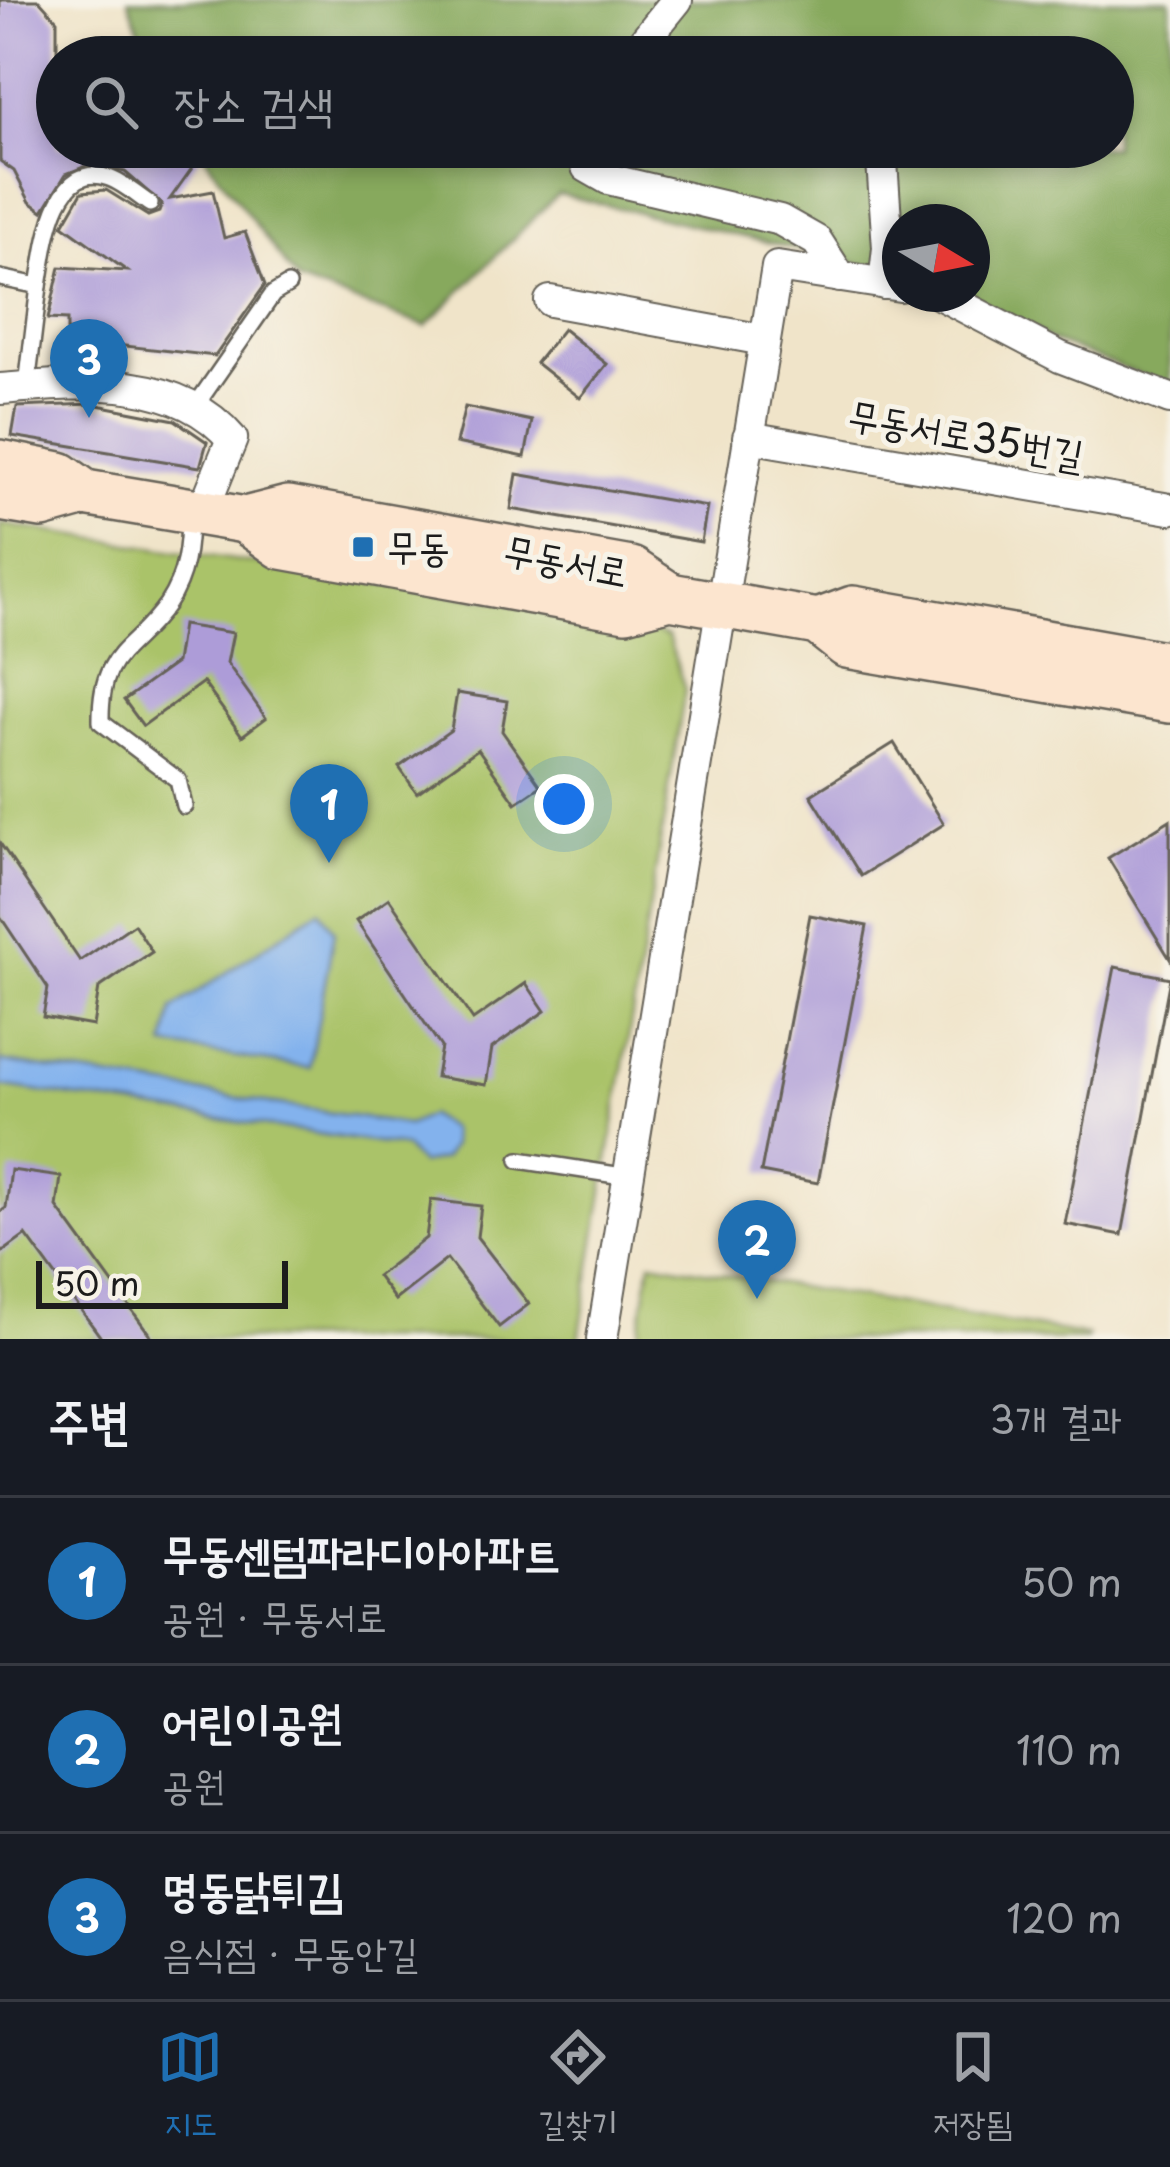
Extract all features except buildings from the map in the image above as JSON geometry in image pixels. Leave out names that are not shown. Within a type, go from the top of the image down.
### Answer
[{"type":"main road","name":"무동서로","points":[[0,463],[60,475],[85,493]]},
{"type":"main road","name":"무동서로","points":[[0,498],[42,505],[85,493],[212,514],[288,509],[645,576],[670,596],[818,622],[847,645],[1170,700]]},
{"type":"main road","name":"무동서로","points":[[818,622],[853,609],[1170,665]]},
{"type":"street","points":[[648,36],[677,0]]},
{"type":"street","points":[[589,168],[608,179],[780,220],[817,242],[840,277]]},
{"type":"street","points":[[882,168],[885,204]]},
{"type":"street","points":[[602,1339],[777,267],[882,283]]},
{"type":"street","points":[[550,301],[764,340]]},
{"type":"street","points":[[974,312],[1060,357],[1170,399]]},
{"type":"street","points":[[14,388],[117,383],[212,415],[232,439],[212,514]]},
{"type":"street","name":"무동서로35번길","points":[[748,437],[1170,509]]},
{"type":"lane","points":[[14,388],[39,286],[47,229],[64,194],[84,178],[107,176],[150,205]]},
{"type":"lane","points":[[0,278],[39,286]]},
{"type":"lane","points":[[194,408],[273,294],[288,285]]},
{"type":"lane","points":[[184,806],[178,780],[101,722],[101,688],[110,662],[165,607],[189,548],[212,514]]},
{"type":"lane","points":[[519,1160],[629,1177]]},
{"type":"green space","points":[[128,0],[1170,0],[1170,386],[1057,343],[990,308],[990,204],[882,204],[882,269],[558,194],[426,326],[298,282],[214,168],[1134,168],[1134,36],[142,36]]},
{"type":"green space","points":[[0,524],[623,620],[668,637],[685,690],[579,1339],[0,1339]]},
{"type":"green space","points":[[651,1262],[1088,1336],[638,1339]]},
{"type":"water","points":[[320,909],[334,932],[310,1068],[165,1046],[173,1009]]},
{"type":"water","points":[[0,1061],[408,1125],[429,1115],[450,1129],[452,1145],[444,1159],[420,1164],[404,1147],[0,1086]]},
{"type":"place","name":"명동닭튀김","points":[[89,418]]},
{"type":"place","name":"무동","points":[[363,547]]},
{"type":"place","name":"무동센텀파라디아아파트","points":[[329,863]]},
{"type":"place","name":"어린이공원","points":[[757,1299]]}]
